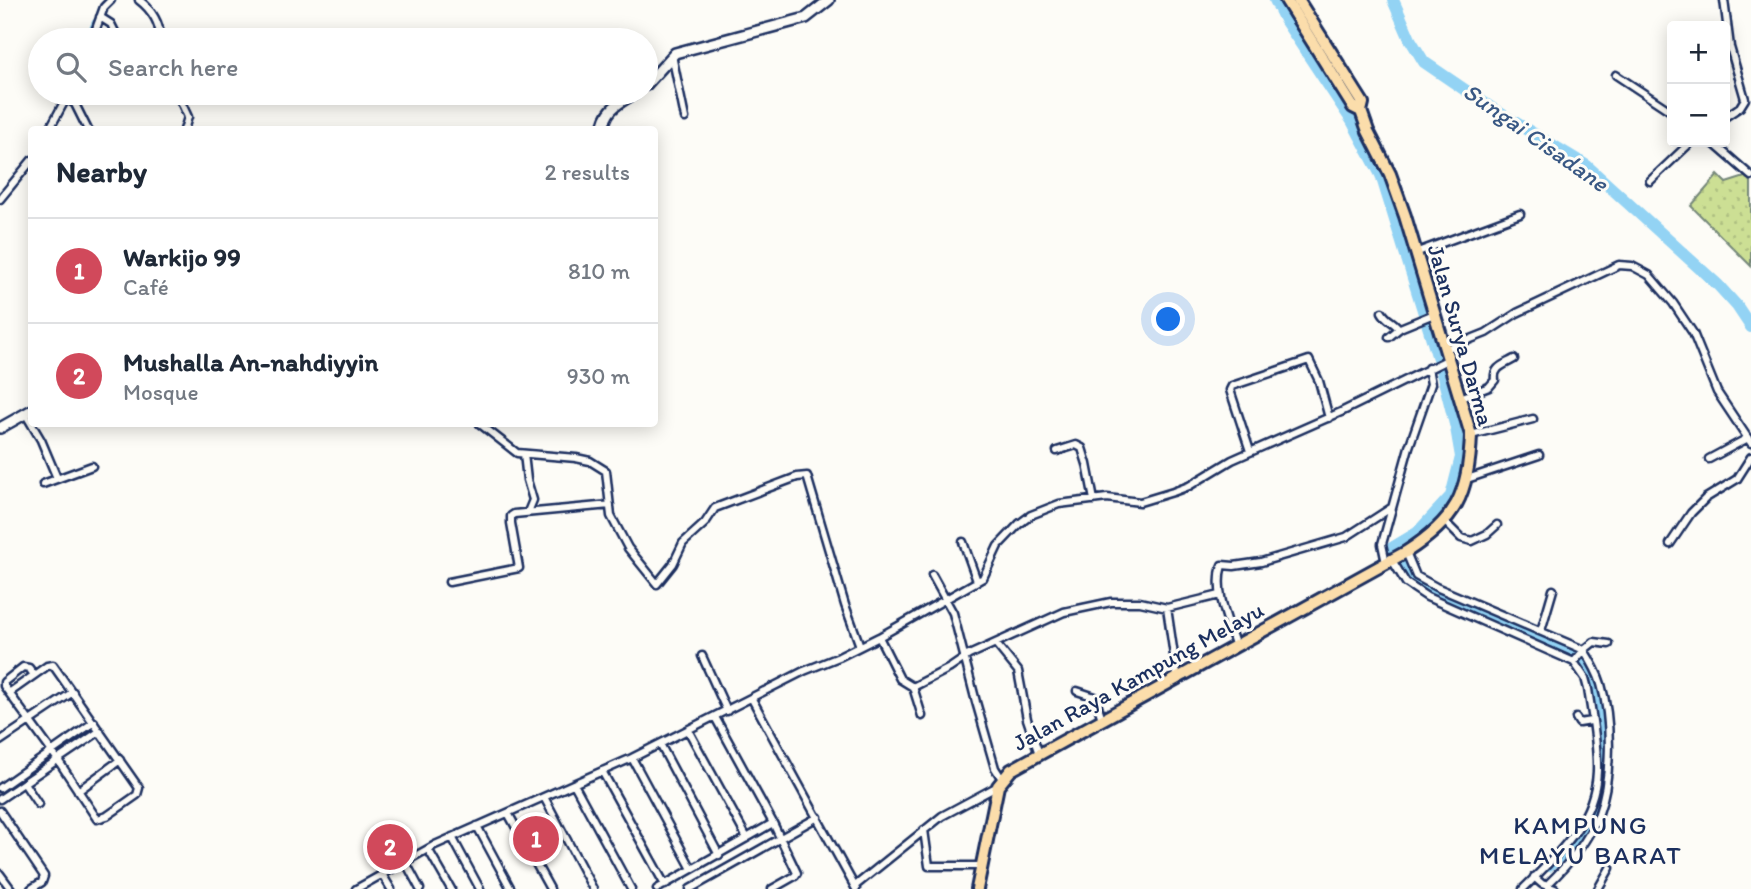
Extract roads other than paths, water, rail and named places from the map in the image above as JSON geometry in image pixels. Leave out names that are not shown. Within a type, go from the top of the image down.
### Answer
[{"type":"main road","name":"Jalan Surya Darma","points":[[1286,0],[1353,107],[1361,111]]},
{"type":"main road","name":"Jalan Surya Darma","points":[[1298,0],[1363,103],[1361,111],[1390,174],[1471,435],[1466,479],[1445,522],[1430,536],[1396,558]]},
{"type":"main road","name":"Jalan Raya Kampung Melayu","points":[[1000,783],[1011,770],[1039,754],[1396,558]]},
{"type":"main road","points":[[977,889],[1000,783]]},
{"type":"street","points":[[96,28],[104,7],[111,0]]},
{"type":"street","points":[[139,0],[150,9],[158,28]]},
{"type":"street","points":[[658,73],[672,55],[739,34],[806,18],[829,0]]},
{"type":"street","points":[[1724,0],[1730,47],[1745,99],[1740,107],[1730,114]]},
{"type":"street","points":[[100,17],[113,28]]},
{"type":"street","points":[[672,55],[685,118]]},
{"type":"street","points":[[1616,75],[1667,109]]},
{"type":"street","points":[[51,126],[62,105]]},
{"type":"street","points":[[76,105],[86,126]]},
{"type":"street","points":[[182,105],[188,117],[185,126]]},
{"type":"street","points":[[604,126],[608,112],[618,105]]},
{"type":"street","points":[[1650,181],[1686,147]]},
{"type":"street","points":[[1719,147],[1751,176]]},
{"type":"street","points":[[0,199],[28,165]]},
{"type":"street","points":[[1415,253],[1520,214]]},
{"type":"street","points":[[358,888],[452,837],[632,758],[804,671],[879,637],[985,575],[998,546],[1031,515],[1059,505],[1094,500],[1121,499],[1140,502],[1189,486],[1250,451],[1329,418],[1432,366],[1517,313],[1619,265],[1632,266],[1649,275],[1673,303],[1693,333],[1717,391],[1749,441],[1709,459]]},
{"type":"street","points":[[1382,312],[1385,319],[1399,329]]},
{"type":"street","points":[[1389,337],[1399,329],[1432,314]]},
{"type":"street","points":[[1460,398],[1489,387],[1495,380],[1496,369],[1514,359]]},
{"type":"street","points":[[1250,451],[1232,401],[1232,386],[1309,360],[1319,382],[1329,418]]},
{"type":"street","points":[[1432,366],[1431,384],[1417,420],[1382,544],[1422,580],[1541,631],[1582,652],[1595,668],[1604,701],[1608,735],[1606,790],[1597,818],[1584,842],[1566,866],[1540,883],[1522,889]]},
{"type":"street","points":[[0,428],[28,412]]},
{"type":"street","points":[[1471,435],[1533,419]]},
{"type":"street","points":[[36,427],[57,478]]},
{"type":"street","points":[[484,427],[517,453],[576,458],[598,466],[607,475],[611,516],[628,548],[657,584],[673,564],[683,543],[705,523],[715,508],[807,475],[845,605],[860,646]]},
{"type":"street","points":[[1056,451],[1076,445],[1082,448],[1094,500]]},
{"type":"street","points":[[524,454],[533,500],[528,512]]},
{"type":"street","points":[[1466,479],[1539,455]]},
{"type":"street","points":[[1670,544],[1691,513],[1706,498],[1737,479],[1751,457]]},
{"type":"street","points":[[43,484],[92,466]]},
{"type":"street","points":[[449,582],[519,568],[511,518],[514,514],[610,505]]},
{"type":"street","points":[[1236,647],[1220,595],[1222,565],[1261,562],[1346,537],[1391,508]]},
{"type":"street","points":[[1445,522],[1461,538],[1472,541],[1487,534],[1497,525]]},
{"type":"street","points":[[963,542],[976,582]]},
{"type":"street","points":[[1396,558],[1406,583],[1427,597],[1574,661],[1585,678],[1597,772],[1592,798],[1579,827],[1551,862],[1540,883]]},
{"type":"street","points":[[752,699],[856,887],[943,816],[1000,783],[953,613],[932,575]]},
{"type":"street","points":[[1541,631],[1553,590]]},
{"type":"street","points":[[913,687],[965,658],[1063,612],[1101,603],[1140,603],[1167,608],[1220,595]]},
{"type":"street","points":[[1167,608],[1177,676]]},
{"type":"street","points":[[879,637],[900,679],[913,687],[922,716]]},
{"type":"street","points":[[1574,661],[1594,642],[1609,644]]},
{"type":"street","points":[[996,643],[1018,671],[1027,719],[1039,754]]},
{"type":"street","points":[[702,656],[727,711]]},
{"type":"street","points":[[9,692],[34,675],[47,666],[53,665],[120,760],[138,788],[137,795],[98,820],[4,686],[4,682],[23,667],[29,668],[34,675]]},
{"type":"street","points":[[1077,691],[1095,697],[1102,719]]},
{"type":"street","points":[[0,741],[73,692]]},
{"type":"street","points":[[715,717],[773,823],[797,874],[772,889]]},
{"type":"street","points":[[1576,718],[1579,723],[1591,721]]},
{"type":"street","points":[[0,788],[94,722]]},
{"type":"street","points":[[688,730],[747,838]]},
{"type":"street","points":[[0,799],[100,731]]},
{"type":"street","points":[[660,744],[719,855]]},
{"type":"street","points":[[632,758],[692,869]]},
{"type":"street","points":[[78,791],[120,760]]},
{"type":"street","points":[[602,771],[665,884]]},
{"type":"street","points":[[24,783],[38,804]]},
{"type":"street","points":[[574,784],[631,889]]},
{"type":"street","points":[[544,797],[593,889]]},
{"type":"street","points":[[0,811],[44,876],[42,882],[31,889]]},
{"type":"street","points":[[508,813],[550,889]]},
{"type":"street","points":[[690,889],[818,817]]},
{"type":"street","points":[[657,889],[773,823]]},
{"type":"street","points":[[477,826],[511,889]]},
{"type":"street","points":[[924,830],[929,866],[981,866]]},
{"type":"street","points":[[452,837],[481,889]]},
{"type":"street","points":[[428,849],[451,889]]},
{"type":"street","points":[[405,861],[420,889]]},
{"type":"street","points":[[1598,889],[1610,868]]},
{"type":"street","points":[[0,873],[10,889]]},
{"type":"street","points":[[382,874],[390,889]]},
{"type":"street","points":[[1540,883],[1555,889]]},
{"type":"waterway","points":[[1275,0],[1285,20],[1352,121],[1381,175],[1440,365],[1456,428],[1461,457],[1451,496],[1417,533],[1392,548],[1405,574],[1430,594],[1575,652],[1591,666],[1599,738],[1598,796],[1574,842],[1549,866]]},
{"type":"waterway","name":"Sungai Cisadane","points":[[1393,0],[1410,39],[1424,62],[1493,109],[1587,166],[1718,285],[1751,327]]},
{"type":"waterway","points":[[93,28],[95,23]]},
{"type":"place","name":"Warkijo 99","points":[[536,839]]},
{"type":"place","name":"Mushalla An-nahdiyyin","points":[[390,847]]},
{"type":"district","name":"KAMPUNG MELAYU BARAT","points":[[1581,840]]}]
